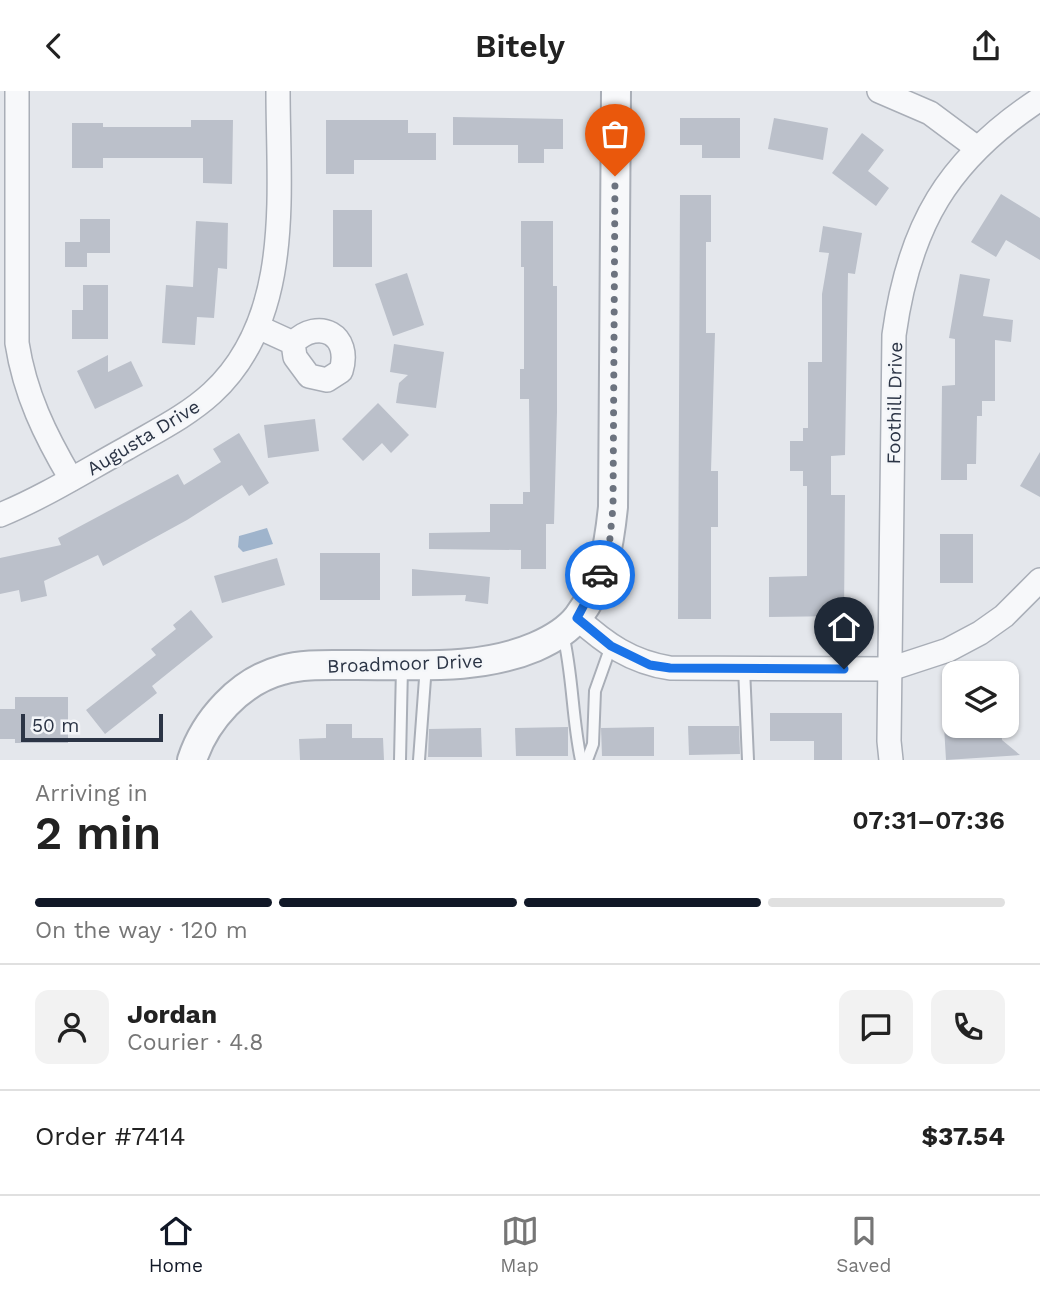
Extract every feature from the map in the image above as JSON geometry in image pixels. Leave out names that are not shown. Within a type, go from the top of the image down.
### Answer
[{"type":"street","points":[[17,91],[17,343],[22,375],[32,404],[71,479]]},
{"type":"street","name":"Augusta Drive","points":[[0,515],[71,479],[188,413],[213,392],[233,369],[258,327],[275,265],[278,91]]},
{"type":"street","points":[[616,91],[613,507],[604,567],[570,625],[635,661],[660,667],[890,669],[948,650],[980,633],[1004,616],[1040,580]]},
{"type":"street","points":[[879,91],[930,113],[977,148]]},
{"type":"street","name":"Foothill Drive","points":[[891,760],[894,335],[900,291],[922,228],[939,197],[977,148],[1011,118],[1040,99]]},
{"type":"street","points":[[258,327],[293,344]]},
{"type":"street","name":"Broadmoor Drive","points":[[192,760],[205,730],[223,707],[248,686],[281,670],[310,665],[495,660],[528,650],[570,625]]},
{"type":"lane","points":[[570,625],[575,734],[581,760]]},
{"type":"lane","points":[[587,760],[593,744],[595,691],[611,646]]},
{"type":"lane","points":[[400,760],[414,664]]},
{"type":"lane","points":[[414,664],[419,760]]},
{"type":"lane","points":[[744,667],[748,760]]},
{"type":"water","points":[[267,528],[273,544],[243,552],[238,547],[239,536]]},
{"type":"building","points":[[453,117],[563,119],[563,149],[544,149],[544,163],[518,163],[518,145],[453,145]]},
{"type":"building","points":[[680,118],[740,118],[740,158],[702,158],[702,145],[680,145]]},
{"type":"building","points":[[774,118],[828,128],[823,160],[768,149]]},
{"type":"building","points":[[191,120],[233,120],[232,184],[203,183],[203,158],[103,158],[103,168],[72,168],[72,123],[103,123],[103,127],[191,127]]},
{"type":"building","points":[[326,120],[408,120],[408,133],[436,133],[436,160],[354,160],[354,174],[326,174]]},
{"type":"building","points":[[862,133],[884,150],[868,171],[889,188],[876,206],[832,173]]},
{"type":"building","points":[[1001,194],[1040,218],[1040,260],[1006,240],[996,257],[971,242]]},
{"type":"building","points":[[680,195],[711,195],[711,242],[706,242],[706,333],[715,333],[711,471],[718,471],[718,527],[711,527],[711,619],[678,619]]},
{"type":"building","points":[[333,210],[372,210],[372,267],[333,267]]},
{"type":"building","points":[[80,219],[110,219],[110,253],[87,253],[87,267],[65,267],[65,242],[80,242]]},
{"type":"building","points":[[196,221],[228,223],[227,269],[218,268],[214,318],[197,317],[195,345],[162,343],[166,285],[193,287]]},
{"type":"building","points":[[521,221],[553,221],[553,286],[557,286],[557,412],[554,524],[546,524],[546,569],[521,569],[521,550],[429,549],[429,533],[490,532],[490,504],[523,504],[523,492],[530,492],[529,399],[520,399],[520,369],[524,369]]},
{"type":"building","points":[[823,226],[862,233],[855,274],[848,273],[845,455],[831,456],[831,495],[845,495],[844,616],[769,617],[769,577],[807,576],[807,486],[803,486],[803,471],[790,471],[790,441],[803,441],[803,428],[808,428],[808,362],[822,362],[822,294],[829,253],[819,252]]},
{"type":"building","points":[[407,273],[424,325],[393,336],[375,284]]},
{"type":"building","points":[[960,274],[990,279],[983,316],[1013,320],[1011,342],[995,340],[995,401],[982,401],[982,416],[977,416],[976,464],[967,464],[967,480],[941,480],[942,386],[955,385],[955,339],[949,338]]},
{"type":"building","points":[[83,285],[108,285],[108,339],[72,339],[72,310],[83,310]]},
{"type":"building","points":[[394,344],[444,352],[436,408],[396,403],[399,383],[408,375],[390,372]]},
{"type":"building","points":[[108,355],[108,372],[131,361],[143,386],[95,409],[77,371]]},
{"type":"building","points":[[378,403],[409,435],[391,453],[382,443],[363,461],[342,439]]},
{"type":"building","points":[[315,419],[319,451],[268,458],[264,425]]},
{"type":"building","points":[[239,433],[269,483],[249,496],[242,485],[187,520],[103,566],[98,555],[44,581],[47,596],[21,602],[19,590],[0,594],[0,558],[61,545],[58,538],[178,474],[184,485],[221,462],[213,449]]},
{"type":"building","points":[[1040,452],[1040,497],[1020,486]]},
{"type":"building","points":[[940,534],[973,534],[973,583],[940,583]]},
{"type":"building","points":[[320,553],[380,553],[380,600],[320,600]]},
{"type":"building","points":[[277,558],[285,585],[222,603],[214,576]]},
{"type":"building","points":[[412,569],[490,577],[488,604],[465,601],[466,595],[412,596]]},
{"type":"building","points":[[191,610],[213,637],[152,686],[157,693],[105,734],[86,710],[156,655],[151,649],[176,629],[173,625]]},
{"type":"building","points":[[15,697],[68,697],[68,743],[15,743],[15,739],[0,739],[0,709],[15,709]]},
{"type":"building","points":[[770,713],[842,713],[842,760],[814,760],[814,741],[770,741]]},
{"type":"building","points":[[326,724],[352,724],[352,738],[383,738],[384,760],[300,760],[299,739],[326,738]]},
{"type":"building","points":[[688,726],[739,726],[740,754],[689,755]]},
{"type":"building","points":[[568,727],[568,756],[516,756],[515,728]]},
{"type":"building","points":[[654,727],[654,756],[602,756],[601,728]]},
{"type":"building","points":[[481,728],[482,757],[428,757],[429,729]]},
{"type":"building","points":[[945,738],[1002,738],[1020,755],[946,760]]},
{"type":"way so far","points":[[600,575],[609,548],[613,507],[615,176]]},
{"type":"route","points":[[600,575],[588,602],[577,618],[598,637],[635,661],[670,668],[844,669]]}]
